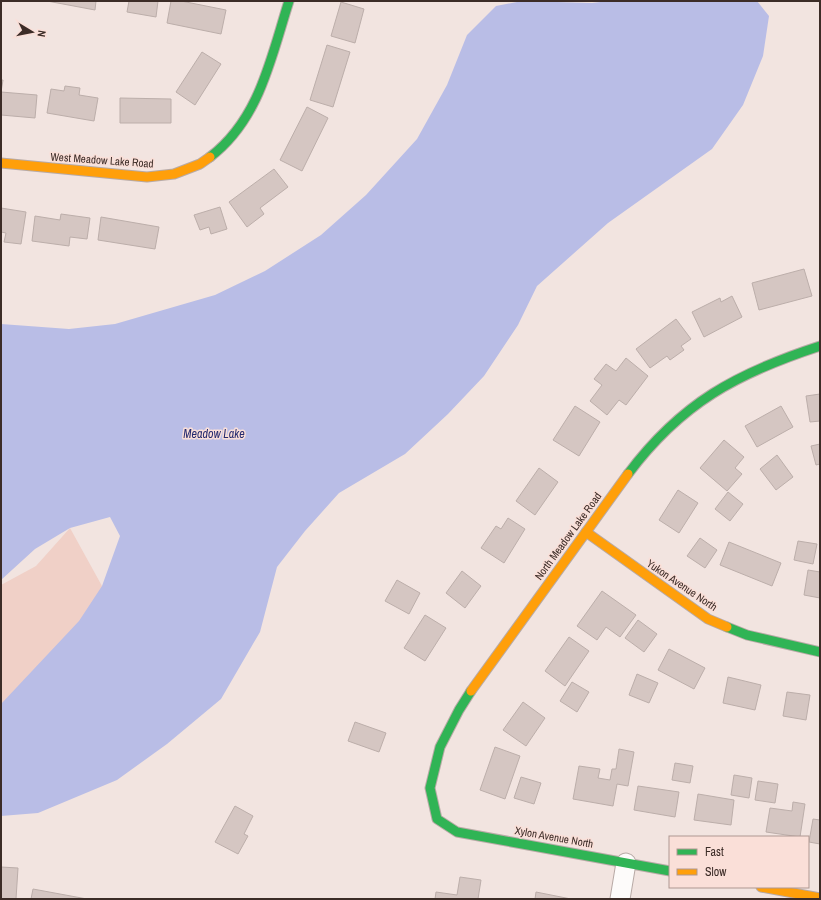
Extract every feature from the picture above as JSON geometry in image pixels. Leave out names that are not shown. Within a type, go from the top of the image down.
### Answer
[{"type":"street","name":"West Meadow Lake Road","points":[[1,163],[147,177],[174,174],[200,164],[224,146],[243,123],[257,99],[289,1]]},
{"type":"street","name":"North Meadow Lake Road","points":[[437,819],[430,788],[440,747],[459,710],[636,464],[665,430],[699,402],[736,378],[778,359],[820,346]]},
{"type":"street","name":"Yukon Avenue North","points":[[586,532],[708,619],[747,635],[820,652]]},
{"type":"street","name":"Xylon Avenue North","points":[[437,819],[457,832],[669,870]]},
{"type":"street","points":[[620,899],[626,863]]},
{"type":"street","points":[[766,888],[820,898]]},
{"type":"shaded area","points":[[70,528],[102,586],[88,641],[1,732],[1,585],[36,566]]},
{"type":"water","name":"Meadow Lake","points":[[522,1],[592,3],[609,1],[757,1],[769,16],[763,56],[743,105],[712,149],[608,223],[537,286],[518,325],[484,376],[448,414],[405,454],[339,493],[305,531],[277,567],[260,632],[221,699],[167,744],[117,780],[38,813],[1,816],[1,704],[79,621],[102,586],[120,536],[110,517],[70,528],[35,549],[1,580],[1,324],[69,329],[115,324],[215,295],[265,271],[321,235],[366,195],[417,139],[447,85],[467,35],[496,6]]},
{"type":"building","points":[[47,1],[96,1],[95,10]]},
{"type":"building","points":[[129,1],[158,1],[156,17],[127,12]]},
{"type":"building","points":[[171,1],[181,1],[226,10],[221,34],[167,23]]},
{"type":"building","points":[[341,2],[364,9],[355,43],[331,36]]},
{"type":"building","points":[[327,45],[350,52],[333,107],[310,100]]},
{"type":"building","points":[[202,52],[221,64],[195,105],[176,92]]},
{"type":"building","points":[[1,80],[3,80],[1,92]]},
{"type":"building","points":[[65,86],[80,88],[79,95],[98,98],[94,121],[47,113],[51,89],[64,91]]},
{"type":"building","points":[[1,92],[37,95],[35,118],[1,115]]},
{"type":"building","points":[[120,98],[171,99],[171,123],[120,123]]},
{"type":"building","points":[[307,107],[328,118],[302,171],[280,160]]},
{"type":"building","points":[[274,169],[288,187],[260,208],[264,214],[247,227],[229,202]]},
{"type":"building","points":[[220,207],[227,229],[211,234],[209,227],[200,230],[194,215]]},
{"type":"building","points":[[1,208],[26,212],[21,244],[4,242],[6,233],[1,232]]},
{"type":"building","points":[[61,214],[90,218],[87,239],[70,237],[69,246],[32,241],[35,216],[60,220]]},
{"type":"building","points":[[101,217],[159,227],[155,249],[98,240]]},
{"type":"building","points":[[804,269],[812,296],[759,310],[752,283]]},
{"type":"building","points":[[732,296],[742,317],[704,337],[692,312],[720,298],[721,302]]},
{"type":"building","points":[[676,319],[691,339],[681,346],[684,350],[670,360],[667,356],[650,368],[636,349]]},
{"type":"building","points":[[626,358],[648,376],[626,405],[619,400],[607,415],[590,401],[602,385],[594,379],[606,364],[616,371]]},
{"type":"building","points":[[820,394],[820,421],[810,422],[806,396]]},
{"type":"building","points":[[575,406],[600,422],[579,456],[553,440]]},
{"type":"building","points":[[781,406],[793,427],[757,447],[745,426]]},
{"type":"building","points":[[724,440],[744,457],[735,468],[742,474],[727,491],[700,468]]},
{"type":"building","points":[[820,444],[820,464],[816,465],[811,446]]},
{"type":"building","points":[[777,455],[793,477],[776,490],[760,469]]},
{"type":"building","points":[[539,468],[558,482],[535,515],[516,501]]},
{"type":"building","points":[[678,490],[698,503],[679,533],[659,520]]},
{"type":"building","points":[[728,492],[743,504],[730,521],[715,509]]},
{"type":"building","points":[[508,518],[525,529],[504,563],[481,548],[496,526],[501,529]]},
{"type":"building","points":[[700,538],[717,550],[705,568],[687,556]]},
{"type":"building","points":[[798,541],[817,544],[813,564],[794,560]]},
{"type":"building","points":[[729,542],[781,563],[772,586],[720,565]]},
{"type":"building","points":[[808,570],[820,572],[820,598],[804,595]]},
{"type":"building","points":[[462,571],[481,586],[465,608],[446,593]]},
{"type":"building","points":[[397,580],[420,593],[409,614],[385,601]]},
{"type":"building","points":[[602,591],[636,615],[620,637],[606,627],[597,640],[577,626]]},
{"type":"building","points":[[425,615],[446,628],[425,661],[404,648]]},
{"type":"building","points":[[638,620],[657,634],[644,652],[625,638]]},
{"type":"building","points":[[569,637],[589,651],[565,686],[545,671]]},
{"type":"building","points":[[669,649],[705,668],[694,689],[658,670]]},
{"type":"building","points":[[637,674],[658,683],[649,703],[629,695]]},
{"type":"building","points":[[728,677],[761,685],[755,710],[723,703]]},
{"type":"building","points":[[572,682],[589,692],[577,712],[560,701]]},
{"type":"building","points":[[787,692],[810,695],[806,720],[783,716]]},
{"type":"building","points":[[523,702],[545,718],[526,746],[503,730]]},
{"type":"building","points":[[355,722],[386,733],[379,752],[348,741]]},
{"type":"building","points":[[495,747],[520,756],[505,799],[480,790]]},
{"type":"building","points":[[619,749],[634,752],[628,786],[617,784],[613,806],[573,799],[579,766],[600,769],[598,778],[610,780],[612,769],[616,769]]},
{"type":"building","points":[[675,763],[693,766],[690,783],[672,780]]},
{"type":"building","points":[[734,775],[752,778],[749,798],[731,795]]},
{"type":"building","points":[[521,777],[541,783],[534,804],[514,798]]},
{"type":"building","points":[[758,781],[778,784],[775,803],[755,800]]},
{"type":"building","points":[[638,786],[679,792],[675,817],[634,810]]},
{"type":"building","points":[[698,794],[734,800],[731,825],[694,820]]},
{"type":"building","points":[[793,802],[805,804],[800,836],[766,832],[770,808],[792,811]]},
{"type":"building","points":[[235,806],[253,816],[244,834],[248,836],[238,854],[215,842]]},
{"type":"building","points":[[813,819],[820,820],[820,844],[809,842]]},
{"type":"building","points":[[1,867],[18,868],[16,899],[1,899]]},
{"type":"building","points":[[460,877],[481,880],[478,899],[435,899],[436,892],[457,895]]},
{"type":"building","points":[[33,889],[87,899],[31,899]]},
{"type":"building","points":[[536,892],[571,899],[535,899]]},
{"type":"traffic: fast","points":[[210,157],[227,142],[241,124],[252,106],[262,86],[289,1]]},
{"type":"traffic: fast","points":[[628,474],[648,449],[690,409],[713,394],[762,367],[820,346]]},
{"type":"traffic: fast","points":[[727,627],[747,635],[820,652]]},
{"type":"traffic: fast","points":[[471,691],[459,710],[440,747],[430,788],[437,819],[457,832],[669,871]]},
{"type":"traffic: slow","points":[[1,163],[147,177],[174,174],[200,164],[210,157]]},
{"type":"traffic: slow","points":[[471,691],[628,474]]},
{"type":"traffic: slow","points":[[586,532],[708,619],[727,627]]},
{"type":"traffic: slow","points":[[766,888],[820,898]]}]
